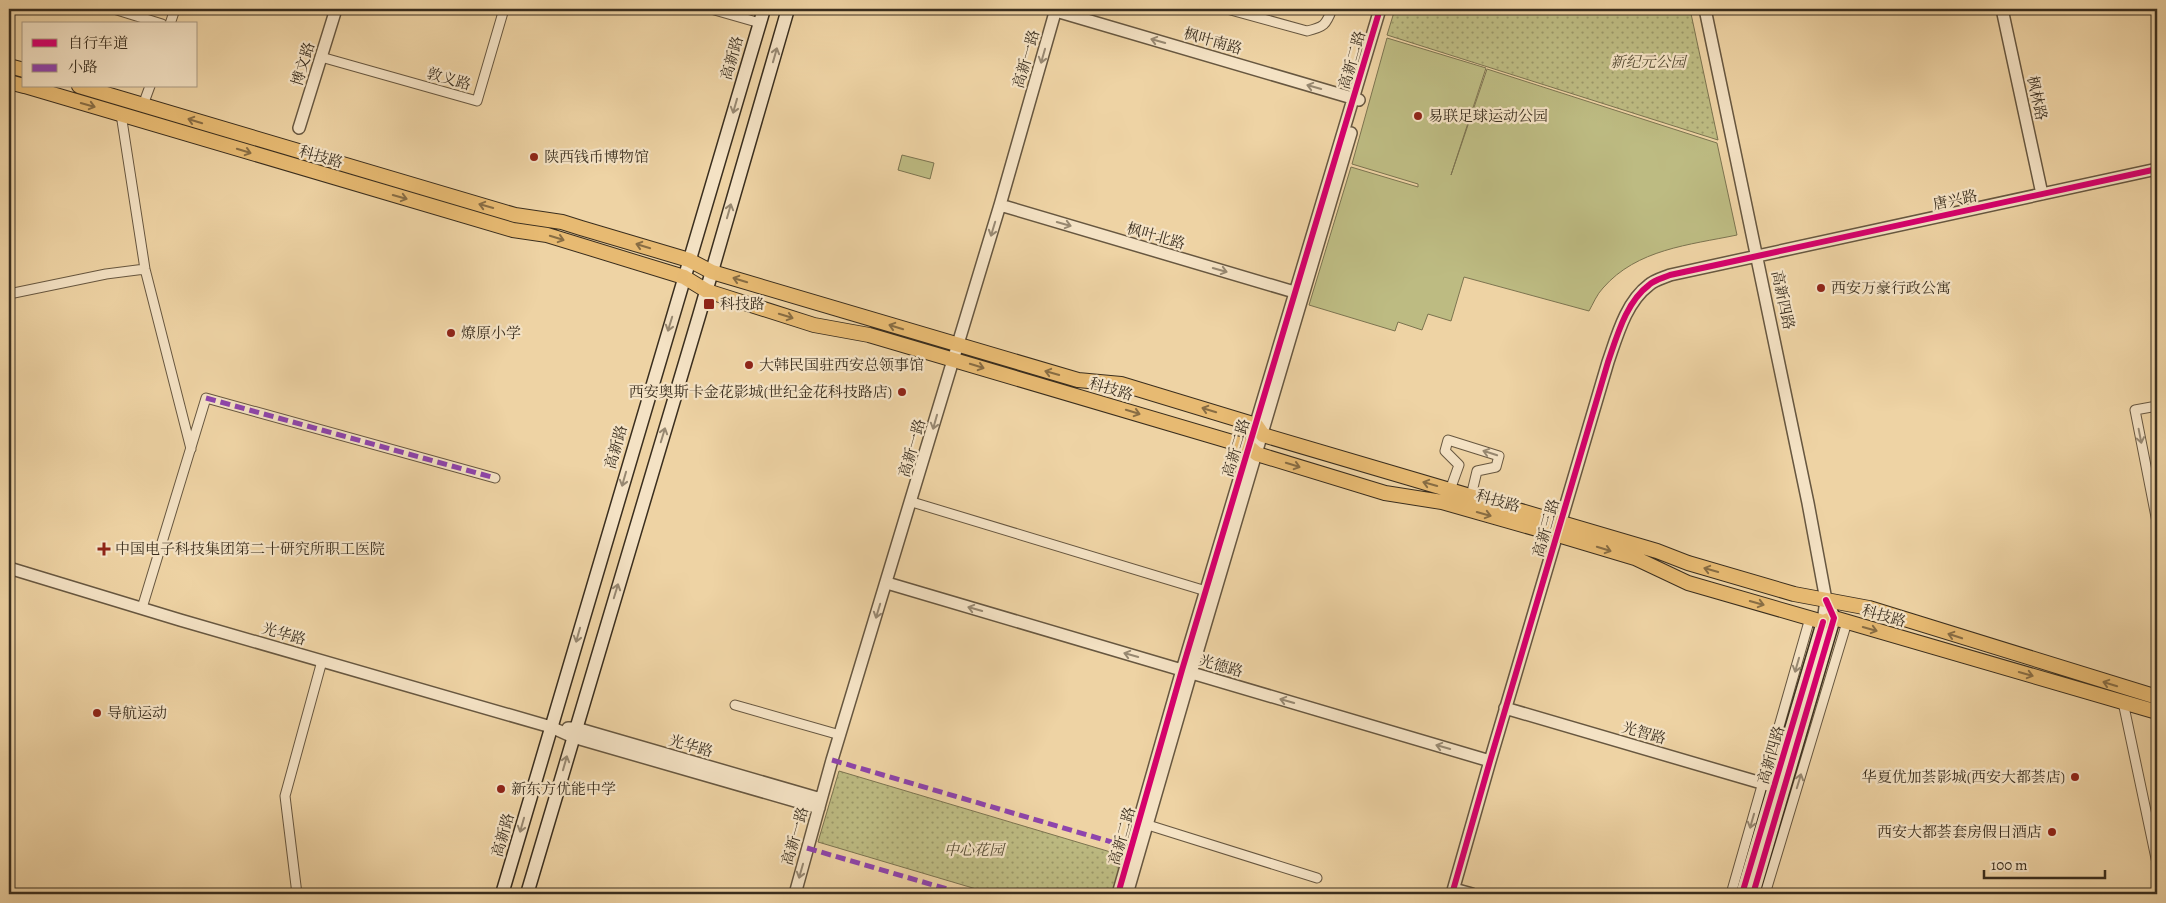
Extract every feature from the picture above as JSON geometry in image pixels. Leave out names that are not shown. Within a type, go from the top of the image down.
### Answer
[{"type":"main road","name":"高新路","points":[[502,894],[764,9]]},
{"type":"main road","points":[[527,894],[788,9]]},
{"type":"main road","points":[[9,66],[22,69]]},
{"type":"main road","name":"科技路","points":[[9,82],[22,85]]},
{"type":"main road","name":"科技路","points":[[31,88],[513,230],[547,235],[684,277],[706,291],[814,325],[870,335],[954,359],[1253,450],[1385,493],[1442,502],[1657,550],[1688,563],[1794,594],[1869,608],[2157,698]]},
{"type":"main road","name":"科技路","points":[[86,88],[515,215],[562,222],[690,260],[712,272],[1078,380],[1121,384],[1259,430],[1471,496],[1636,558],[1688,583],[2157,712]]},
{"type":"main road","name":"高新四路","points":[[1753,894],[1828,620],[1826,600]]},
{"type":"main road","name":"高新四路","points":[[1742,894],[1769,785],[1828,620]]},
{"type":"street","points":[[171,22],[175,9]]},
{"type":"street","name":"博文路","points":[[299,128],[336,9]]},
{"type":"street","name":"敦义路","points":[[321,57],[477,102],[504,9]]},
{"type":"street","points":[[711,9],[760,23]]},
{"type":"street","points":[[1227,9],[1307,31],[1319,28],[1327,22],[1332,9]]},
{"type":"street","name":"高新二路","points":[[1118,894],[1300,294],[1357,99],[1380,9]]},
{"type":"street","name":"高新二路","points":[[1357,99],[1388,9]]},
{"type":"street","name":"高新四路","points":[[1705,9],[1758,256],[1826,600]]},
{"type":"street","name":"枫林路","points":[[2002,9],[2042,194]]},
{"type":"street","points":[[117,10],[156,22]]},
{"type":"street","name":"枫叶南路","points":[[1056,10],[1357,99]]},
{"type":"street","name":"高新一路","points":[[794,894],[840,735],[1000,206],[1056,10]]},
{"type":"street","points":[[143,105],[149,88]]},
{"type":"street","points":[[121,114],[145,269],[191,449]]},
{"type":"street","name":"唐兴路","points":[[1758,256],[2157,169]]},
{"type":"street","name":"枫叶北路","points":[[1000,206],[1300,294]]},
{"type":"street","name":"高新三路","points":[[1453,892],[1505,708],[1608,362],[1627,314],[1638,296],[1649,284],[1670,275],[1758,256]]},
{"type":"street","points":[[9,294],[106,274],[145,269]]},
{"type":"street","points":[[142,608],[206,398],[495,478]]},
{"type":"street","points":[[2157,406],[2135,410],[2157,522]]},
{"type":"street","points":[[1450,490],[1459,465],[1445,451],[1448,440],[1499,456],[1496,468],[1478,471],[1471,496]]},
{"type":"street","name":"高新二路","points":[[1127,894],[1148,825],[1206,591],[1253,450]]},
{"type":"street","points":[[912,502],[1206,591]]},
{"type":"street","name":"光华路","points":[[9,568],[322,661],[820,804]]},
{"type":"street","name":"光德路","points":[[886,583],[1490,761]]},
{"type":"street","points":[[1765,894],[1828,620]]},
{"type":"street","points":[[297,894],[286,796],[322,661]]},
{"type":"street","points":[[2123,702],[2157,863]]},
{"type":"street","points":[[735,705],[840,735]]},
{"type":"street","name":"光智路","points":[[1505,708],[1769,785]]},
{"type":"street","points":[[1732,894],[1769,785]]},
{"type":"street","points":[[1148,825],[1317,878]]},
{"type":"street","points":[[1453,892],[1472,894]]},
{"type":"green space","name":"新纪元公园","points":[[1395,9],[1690,9],[1718,140],[1387,35]]},
{"type":"green space","points":[[1387,38],[1486,68],[1451,175],[1487,69],[1717,143],[1737,235],[1682,246],[1648,257],[1632,265],[1603,288],[1589,311],[1464,277],[1451,321],[1428,314],[1422,330],[1398,322],[1395,331],[1309,305],[1351,167],[1418,187],[1418,184],[1352,164]]},
{"type":"green space","points":[[902,155],[934,163],[930,179],[898,170]]},
{"type":"green space","name":"中心花园","points":[[839,771],[1124,856],[1113,894],[993,894],[818,842]]},
{"type":"marked path","points":[[206,398],[495,478]]},
{"type":"marked path","points":[[832,760],[1132,848]]},
{"type":"marked path","points":[[807,848],[964,894]]},
{"type":"cycle path","points":[[1118,894],[1182,670],[1380,9]]},
{"type":"cycle path","points":[[1452,894],[1608,362],[1623,320],[1641,292],[1653,282],[1670,275],[2157,169]]},
{"type":"cycle path","points":[[1753,894],[1834,618],[1826,600]]},
{"type":"cycle path","points":[[1742,894],[1823,622]]},
{"type":"place","name":"易联足球运动公园","points":[[1418,116]]},
{"type":"place","name":"陕西钱币博物馆","points":[[534,157]]},
{"type":"place","name":"西安万豪行政公寓","points":[[1821,288]]},
{"type":"place","name":"科技路","points":[[709,304]]},
{"type":"place","name":"燎原小学","points":[[451,333]]},
{"type":"place","name":"大韩民国驻西安总领事馆","points":[[749,365]]},
{"type":"place","name":"西安奥斯卡金花影城(世纪金花科技路店)","points":[[902,392]]},
{"type":"place","name":"中国电子科技集团第二十研究所职工医院","points":[[104,549]]},
{"type":"place","name":"导航运动","points":[[97,713]]},
{"type":"place","name":"华夏优加荟影城(西安大都荟店)","points":[[2075,777]]},
{"type":"place","name":"新东方优能中学","points":[[501,789]]},
{"type":"place","name":"西安大都荟套房假日酒店","points":[[2052,832]]}]
